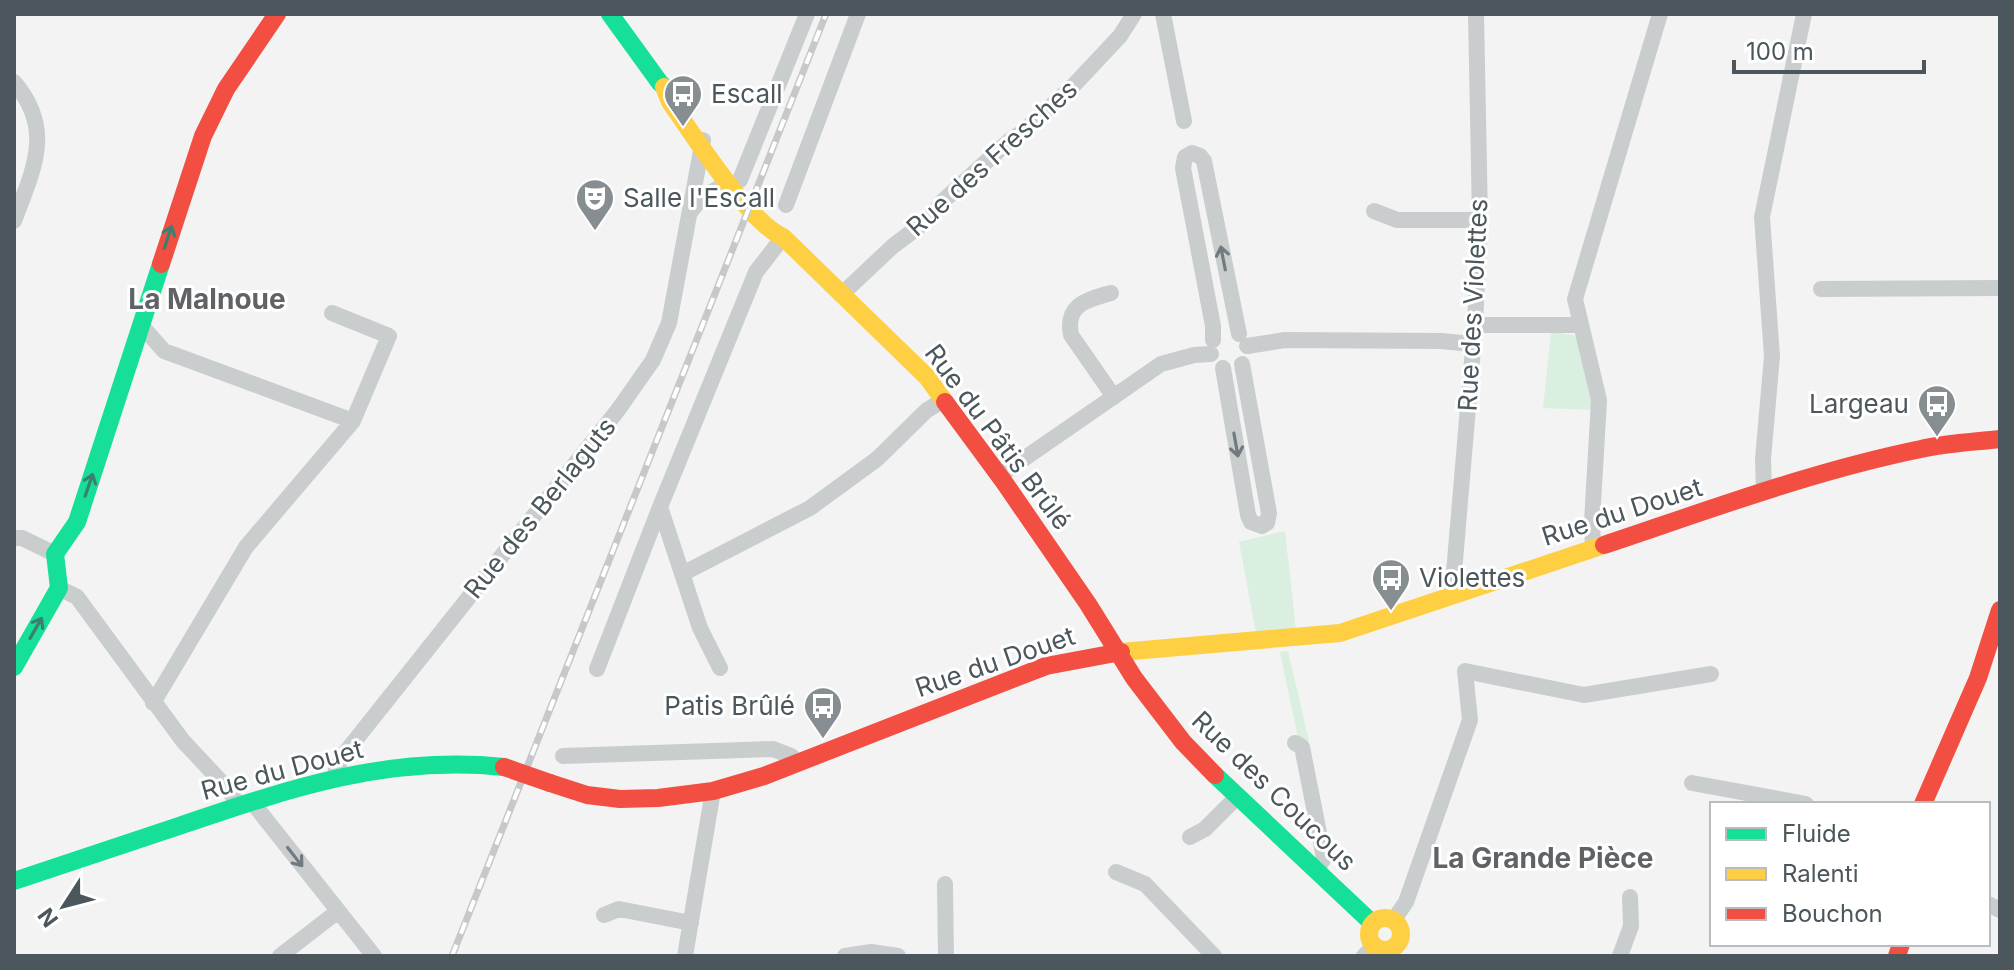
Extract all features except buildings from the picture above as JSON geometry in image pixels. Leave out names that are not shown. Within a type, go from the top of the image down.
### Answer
[{"type":"street","points":[[14,667],[59,588],[55,554],[77,522],[203,136],[226,89],[277,14]]},
{"type":"street","points":[[610,14],[664,87],[670,102],[739,183]]},
{"type":"street","points":[[690,212],[702,197],[739,183],[807,14]]},
{"type":"street","points":[[786,205],[858,14]]},
{"type":"street","name":"Rue des Fresches","points":[[841,295],[893,246],[929,219],[943,201],[1074,85],[1120,36],[1134,14]]},
{"type":"street","points":[[1163,14],[1184,121]]},
{"type":"street","name":"Rue des Violettes","points":[[1452,596],[1475,325],[1480,220],[1476,14]]},
{"type":"street","points":[[1593,549],[1599,400],[1575,299],[1660,14]]},
{"type":"street","points":[[1764,492],[1763,459],[1772,356],[1762,217],[1804,14]]},
{"type":"street","points":[[14,82],[25,95],[38,131],[38,157],[14,221]]},
{"type":"street","name":"Rue des Berlaguts","points":[[336,777],[336,769],[345,753],[618,410],[648,368],[669,323],[703,141]]},
{"type":"street","points":[[1192,153],[1204,161],[1243,340],[1248,353],[1242,364],[1233,369],[1223,368],[1213,360],[1213,326],[1183,168],[1185,157],[1192,153]]},
{"type":"street","name":"Rue du Pâtis Brûlé","points":[[739,183],[750,207],[773,233],[783,237],[913,362],[944,400],[1088,604],[1117,652]]},
{"type":"street","name":"Rue du Pâtis Brûlé","points":[[739,183],[779,225],[783,237]]},
{"type":"street","points":[[1374,211],[1397,220],[1480,220]]},
{"type":"street","points":[[597,669],[756,272],[783,237]]},
{"type":"street","points":[[1821,289],[2000,288]]},
{"type":"street","points":[[1111,293],[1087,299],[1072,312],[1069,323],[1071,335],[1114,397]]},
{"type":"street","points":[[153,703],[246,547],[353,421],[389,336],[332,313]]},
{"type":"street","points":[[141,325],[164,351],[353,421]]},
{"type":"street","points":[[1475,325],[1580,325]]},
{"type":"street","points":[[999,476],[1161,364],[1212,347],[1227,331],[1243,340],[1441,341],[1472,344]]},
{"type":"street","points":[[130,361],[164,351]]},
{"type":"street","points":[[1223,368],[1248,515],[1251,522],[1262,526],[1267,523],[1269,513],[1242,364]]},
{"type":"street","points":[[684,573],[810,508],[877,459],[927,410],[944,400]]},
{"type":"street","name":"Rue du Douet","points":[[14,881],[336,777],[441,762],[475,762],[504,767],[587,795],[620,799],[713,791],[764,776],[1046,666],[1117,652],[1340,633],[1764,492],[1924,448],[2000,439]]},
{"type":"street","points":[[660,507],[700,628],[720,668]]},
{"type":"street","points":[[15,535],[55,554]]},
{"type":"street","points":[[59,588],[77,597],[183,741],[246,804],[374,956]]},
{"type":"street","points":[[1924,802],[1978,678],[2000,610]]},
{"type":"street","name":"Rue des Coucous","points":[[1117,652],[1168,724],[1196,757],[1372,923]]},
{"type":"street","points":[[1393,921],[1406,902],[1470,720],[1465,671],[1584,695],[1711,674]]},
{"type":"street","points":[[1295,743],[1302,747],[1324,858],[1317,870]]},
{"type":"street","points":[[563,756],[773,749],[791,756],[797,762]]},
{"type":"street","points":[[1692,783],[1795,802]]},
{"type":"street","points":[[685,956],[713,791]]},
{"type":"street","points":[[1190,837],[1205,829],[1237,797]]},
{"type":"street","points":[[1116,872],[1145,884],[1214,956]]},
{"type":"street","points":[[945,884],[946,956]]},
{"type":"street","points":[[1620,956],[1631,926],[1630,897]]},
{"type":"street","points":[[604,915],[619,909],[691,923]]},
{"type":"street","points":[[280,956],[337,912]]},
{"type":"street","points":[[1382,918],[1393,921],[1401,932],[1402,950],[1369,951],[1368,936],[1372,923],[1382,918]]},
{"type":"street","points":[[845,956],[871,952],[898,956]]},
{"type":"green space","points":[[1551,331],[1576,336],[1587,370],[1593,410],[1543,408]]},
{"type":"green space","points":[[1285,531],[1296,630],[1256,633],[1239,542]]},
{"type":"green space","points":[[1288,651],[1309,741],[1299,743],[1280,652]]},
{"type":"railway","points":[[452,956],[826,14]]},
{"type":"traffic: fast","points":[[610,14],[660,83],[673,94]]},
{"type":"traffic: fast","points":[[14,667],[59,588],[55,554],[77,522],[161,264]]},
{"type":"traffic: fast","points":[[14,881],[301,787],[380,770],[420,766],[504,767]]},
{"type":"traffic: fast","points":[[1215,775],[1372,923]]},
{"type":"traffic: slow","points":[[664,87],[670,102],[738,197],[927,377],[945,402]]},
{"type":"traffic: slow","points":[[1121,652],[1340,633],[1604,545]]},
{"type":"traffic: slow","points":[[1385,918],[1396,923],[1401,934],[1396,945],[1385,950],[1374,945],[1369,934],[1374,923],[1385,918]]},
{"type":"traffic: jam","points":[[161,264],[203,136],[226,89],[277,14]]},
{"type":"traffic: jam","points":[[945,402],[1088,604],[1134,678],[1183,742],[1215,775]]},
{"type":"traffic: jam","points":[[1604,545],[1841,468],[1931,447],[2000,439]]},
{"type":"traffic: jam","points":[[1924,802],[1978,678],[2000,610]]},
{"type":"traffic: jam","points":[[550,783],[587,795],[620,799],[713,791],[764,776],[1046,666],[1121,652]]},
{"type":"traffic: jam","points":[[504,767],[550,783]]},
{"type":"traffic: jam","points":[[1897,956],[1900,946]]},
{"type":"place","name":"Escall","points":[[683,128]]},
{"type":"place","name":"Salle l'Escall","points":[[595,232]]},
{"type":"place","name":"Largeau","points":[[1937,438]]},
{"type":"place","name":"Violettes","points":[[1391,612]]},
{"type":"place","name":"Patis Brûlé","points":[[823,740]]},
{"type":"district","name":"La Malnoue","points":[[207,299]]},
{"type":"district","name":"La Grande Pièce","points":[[1543,858]]}]
